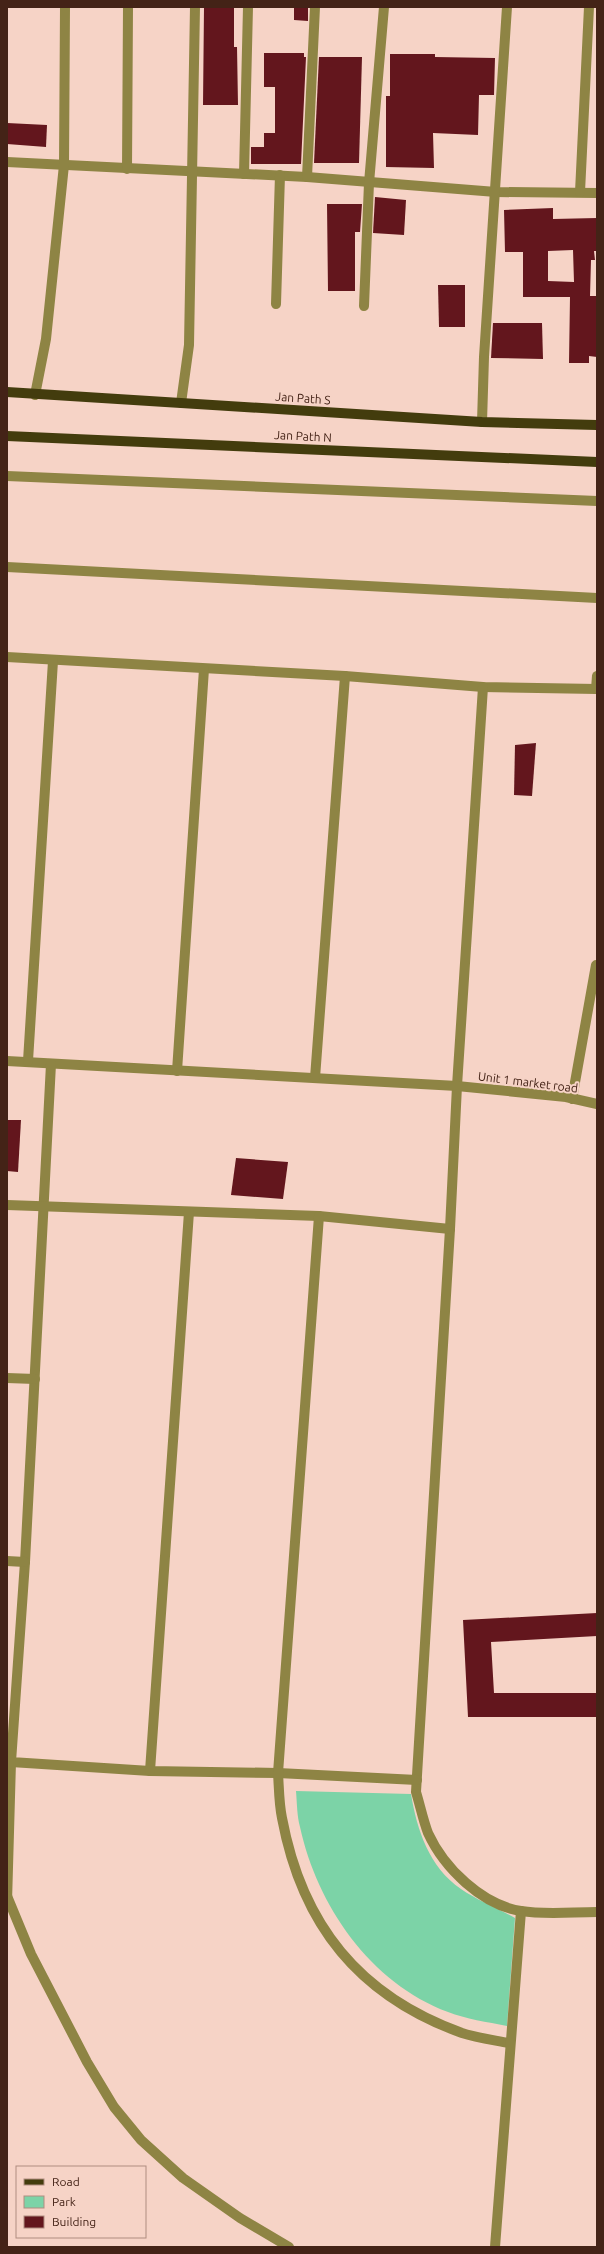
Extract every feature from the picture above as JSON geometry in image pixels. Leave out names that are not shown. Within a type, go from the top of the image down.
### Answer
[{"type":"main road","name":"Jan Path S","points":[[7,392],[35,395],[482,422],[597,425]]},
{"type":"main road","name":"Jan Path N","points":[[7,436],[597,462]]},
{"type":"street","points":[[35,395],[46,339],[64,165],[64,7]]},
{"type":"street","points":[[127,168],[128,7]]},
{"type":"street","points":[[181,403],[189,345],[195,7]]},
{"type":"street","points":[[244,174],[248,7]]},
{"type":"street","points":[[307,177],[315,7]]},
{"type":"street","points":[[364,306],[369,183],[384,7]]},
{"type":"street","points":[[482,422],[484,357],[507,7]]},
{"type":"street","points":[[580,192],[589,7]]},
{"type":"street","points":[[7,162],[280,175],[496,192],[597,193]]},
{"type":"street","points":[[276,304],[280,175]]},
{"type":"street","points":[[7,476],[597,501]]},
{"type":"street","points":[[7,567],[597,598]]},
{"type":"street","points":[[7,657],[52,661],[345,676],[483,687],[596,689],[597,676]]},
{"type":"street","points":[[28,1061],[52,661]]},
{"type":"street","points":[[177,1071],[204,669]]},
{"type":"street","points":[[315,1078],[345,676]]},
{"type":"street","points":[[483,687],[457,1086],[450,1229],[416,1792],[428,1833],[443,1858],[464,1881],[481,1894],[504,1906],[521,1911],[597,1912]]},
{"type":"street","points":[[572,1099],[596,965]]},
{"type":"street","name":"Unit 1 market road","points":[[7,1061],[457,1086],[572,1099],[597,1104]]},
{"type":"street","points":[[7,1909],[9,1762],[25,1562],[43,1207],[52,1064]]},
{"type":"street","points":[[7,1205],[319,1216],[450,1229]]},
{"type":"street","points":[[150,1771],[189,1212]]},
{"type":"street","points":[[319,1216],[278,1773],[281,1817],[291,1859],[307,1900],[328,1937],[353,1966],[381,1992],[418,2014],[463,2033],[509,2043]]},
{"type":"street","points":[[7,1378],[35,1379]]},
{"type":"street","points":[[7,1560],[25,1562]]},
{"type":"street","points":[[9,1762],[150,1771],[278,1773],[417,1780]]},
{"type":"street","points":[[7,1896],[31,1954],[87,2062],[114,2107],[141,2140],[183,2178],[240,2218],[289,2247]]},
{"type":"street","points":[[495,2247],[509,2043],[521,1911]]},
{"type":"green space","points":[[296,1791],[411,1794],[417,1821],[426,1847],[441,1870],[450,1880],[467,1893],[515,1918],[507,2026],[448,2012],[420,1999],[394,1982],[371,1961],[351,1938],[319,1885],[308,1856],[300,1827]]},
{"type":"building","points":[[204,7],[234,7],[234,47],[237,47],[238,105],[203,105]]},
{"type":"building","points":[[294,7],[308,7],[308,21],[294,20]]},
{"type":"building","points":[[264,53],[304,53],[304,57],[306,57],[301,164],[251,164],[251,147],[264,147],[264,133],[275,133],[275,87],[264,87]]},
{"type":"building","points":[[390,54],[435,54],[435,57],[495,58],[494,95],[479,95],[478,135],[433,133],[434,168],[386,167],[386,96],[390,96]]},
{"type":"building","points":[[319,57],[362,57],[359,163],[314,163]]},
{"type":"building","points":[[7,123],[47,125],[46,147],[7,144]]},
{"type":"building","points":[[375,197],[406,200],[404,235],[373,233]]},
{"type":"building","points":[[327,204],[362,204],[360,232],[355,232],[355,291],[328,291]]},
{"type":"building","points":[[553,208],[553,219],[597,218],[597,251],[594,251],[595,260],[591,260],[590,296],[597,296],[597,357],[589,356],[589,363],[569,363],[570,297],[523,297],[523,252],[505,252],[504,210]],"holes":[[[573,250],[574,282],[548,281],[548,251]]]},
{"type":"building","points":[[438,285],[465,285],[465,327],[439,327]]},
{"type":"building","points":[[493,323],[542,323],[543,359],[491,358]]},
{"type":"building","points":[[536,743],[532,796],[514,795],[515,745]]},
{"type":"building","points":[[7,1120],[21,1120],[18,1172],[7,1171]]},
{"type":"building","points":[[236,1158],[288,1162],[283,1199],[231,1195]]},
{"type":"building","points":[[597,1613],[597,1636],[491,1642],[494,1693],[597,1693],[597,1717],[468,1717],[463,1620]]}]
